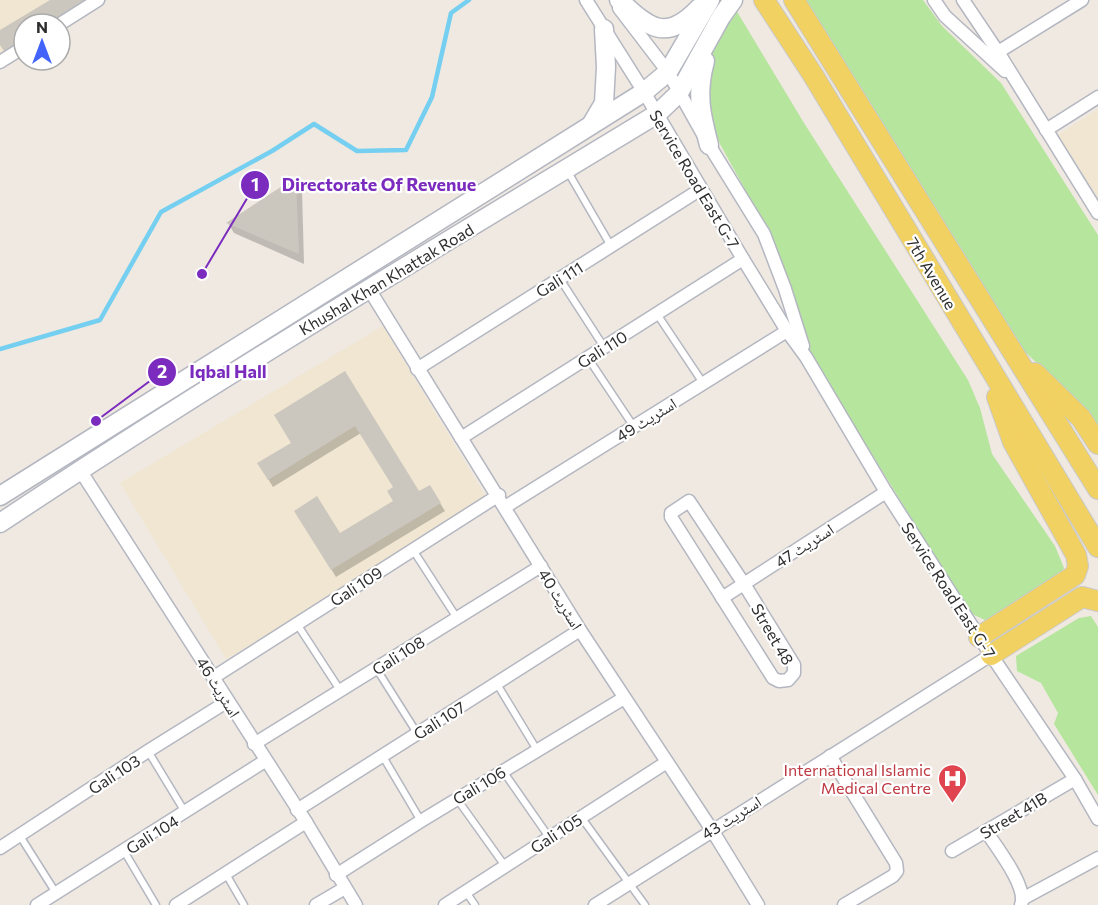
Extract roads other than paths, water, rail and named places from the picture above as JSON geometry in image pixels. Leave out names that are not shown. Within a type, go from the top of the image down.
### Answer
[{"type":"main road","name":"7th Avenue","points":[[764,0],[819,85],[1098,547]]},
{"type":"main road","name":"7th Avenue","points":[[794,0],[1098,489]]},
{"type":"main road","points":[[1014,352],[1081,418],[1098,444]]},
{"type":"main road","points":[[979,637],[1075,575],[1078,566],[1076,555],[1013,442],[983,358]]},
{"type":"main road","points":[[991,655],[1082,597],[1098,601]]},
{"type":"street","points":[[72,16],[98,0]]},
{"type":"street","name":"Service Road East G-7","points":[[586,0],[644,92],[742,259],[806,357],[886,492],[979,637],[1075,779],[1098,819]]},
{"type":"street","name":"Service Road East G-7","points":[[613,0],[668,72],[709,145],[764,234],[806,357]]},
{"type":"street","points":[[619,0],[637,17],[649,25],[662,29],[678,27],[708,0]]},
{"type":"street","name":"Khushal Khan Khattak Road","points":[[0,496],[644,92],[668,72],[708,0]]},
{"type":"street","name":"Khushal Khan Khattak Road","points":[[0,523],[279,344],[657,114],[679,93],[721,17],[734,0]]},
{"type":"street","points":[[934,0],[945,16],[1013,78]]},
{"type":"street","points":[[963,0],[1098,213]]},
{"type":"street","points":[[998,52],[1082,0]]},
{"type":"street","points":[[709,145],[699,106],[700,80],[707,51],[721,17]]},
{"type":"street","points":[[590,126],[604,103],[606,67],[604,29]]},
{"type":"street","points":[[1046,130],[1098,97]]},
{"type":"street","name":"Gali 111","points":[[417,369],[701,189]]},
{"type":"street","name":"Gali 110","points":[[461,438],[742,259]]},
{"type":"street","name":"اسٹریٹ 40","points":[[369,290],[499,495],[580,630],[668,762],[758,905]]},
{"type":"street","points":[[268,328],[279,344]]},
{"type":"street","name":"اسٹریٹ 49","points":[[505,507],[787,331]]},
{"type":"street","name":"اسٹریٹ 46","points":[[80,470],[214,677],[356,905]]},
{"type":"street","name":"اسٹریٹ 47","points":[[722,598],[886,492]]},
{"type":"street","name":"Gali 109","points":[[214,677],[499,495]]},
{"type":"street","name":"Street 48","points":[[688,501],[744,584],[794,665],[794,673],[788,680],[779,681],[773,678],[671,517],[671,513],[688,501]]},
{"type":"street","name":"Gali 108","points":[[254,744],[541,566]]},
{"type":"street","name":"Gali 107","points":[[297,810],[580,630]]},
{"type":"street","name":"اسٹریٹ 43","points":[[595,905],[991,655]]},
{"type":"street","name":"Gali 106","points":[[336,875],[624,698]]},
{"type":"street","name":"Gali 103","points":[[0,849],[148,751],[228,702]]},
{"type":"street","points":[[830,756],[896,863],[897,871],[893,876],[844,905]]},
{"type":"street","name":"Gali 104","points":[[37,905],[265,761]]},
{"type":"street","name":"Gali 105","points":[[446,905],[668,762]]},
{"type":"street","name":"Street 41B","points":[[952,851],[1075,779]]},
{"type":"street","points":[[176,905],[306,822]]},
{"type":"street","points":[[986,831],[1020,885],[1023,901],[1098,858]]},
{"type":"street","points":[[316,905],[345,888]]},
{"type":"lane","points":[[566,169],[611,246]]},
{"type":"lane","points":[[560,279],[604,348]]},
{"type":"lane","points":[[657,314],[703,384]]},
{"type":"lane","points":[[588,358],[634,427]]},
{"type":"lane","points":[[413,550],[457,618]]},
{"type":"lane","points":[[297,624],[340,691]]},
{"type":"lane","points":[[376,668],[417,733]]},
{"type":"lane","points":[[497,684],[537,750]]},
{"type":"lane","points":[[148,751],[185,813]]},
{"type":"lane","points":[[382,755],[421,821]]},
{"type":"lane","points":[[502,771],[550,838]]},
{"type":"lane","points":[[457,799],[505,866]]},
{"type":"lane","points":[[581,818],[645,905]]},
{"type":"lane","points":[[20,836],[57,893]]},
{"type":"lane","points":[[124,851],[156,905]]},
{"type":"lane","points":[[226,874],[244,905]]},
{"type":"lane","points":[[466,892],[475,905]]},
{"type":"waterway","points":[[0,349],[100,320],[161,212],[272,151],[314,124],[357,151],[406,150],[432,97],[451,13],[469,0]]},
{"type":"place","name":"Directorate Of Revenue","points":[[202,274]]},
{"type":"place","name":"Iqbal Hall","points":[[96,421]]},
{"type":"place","name":"International Islamic Medical Centre","points":[[952,804]]}]
